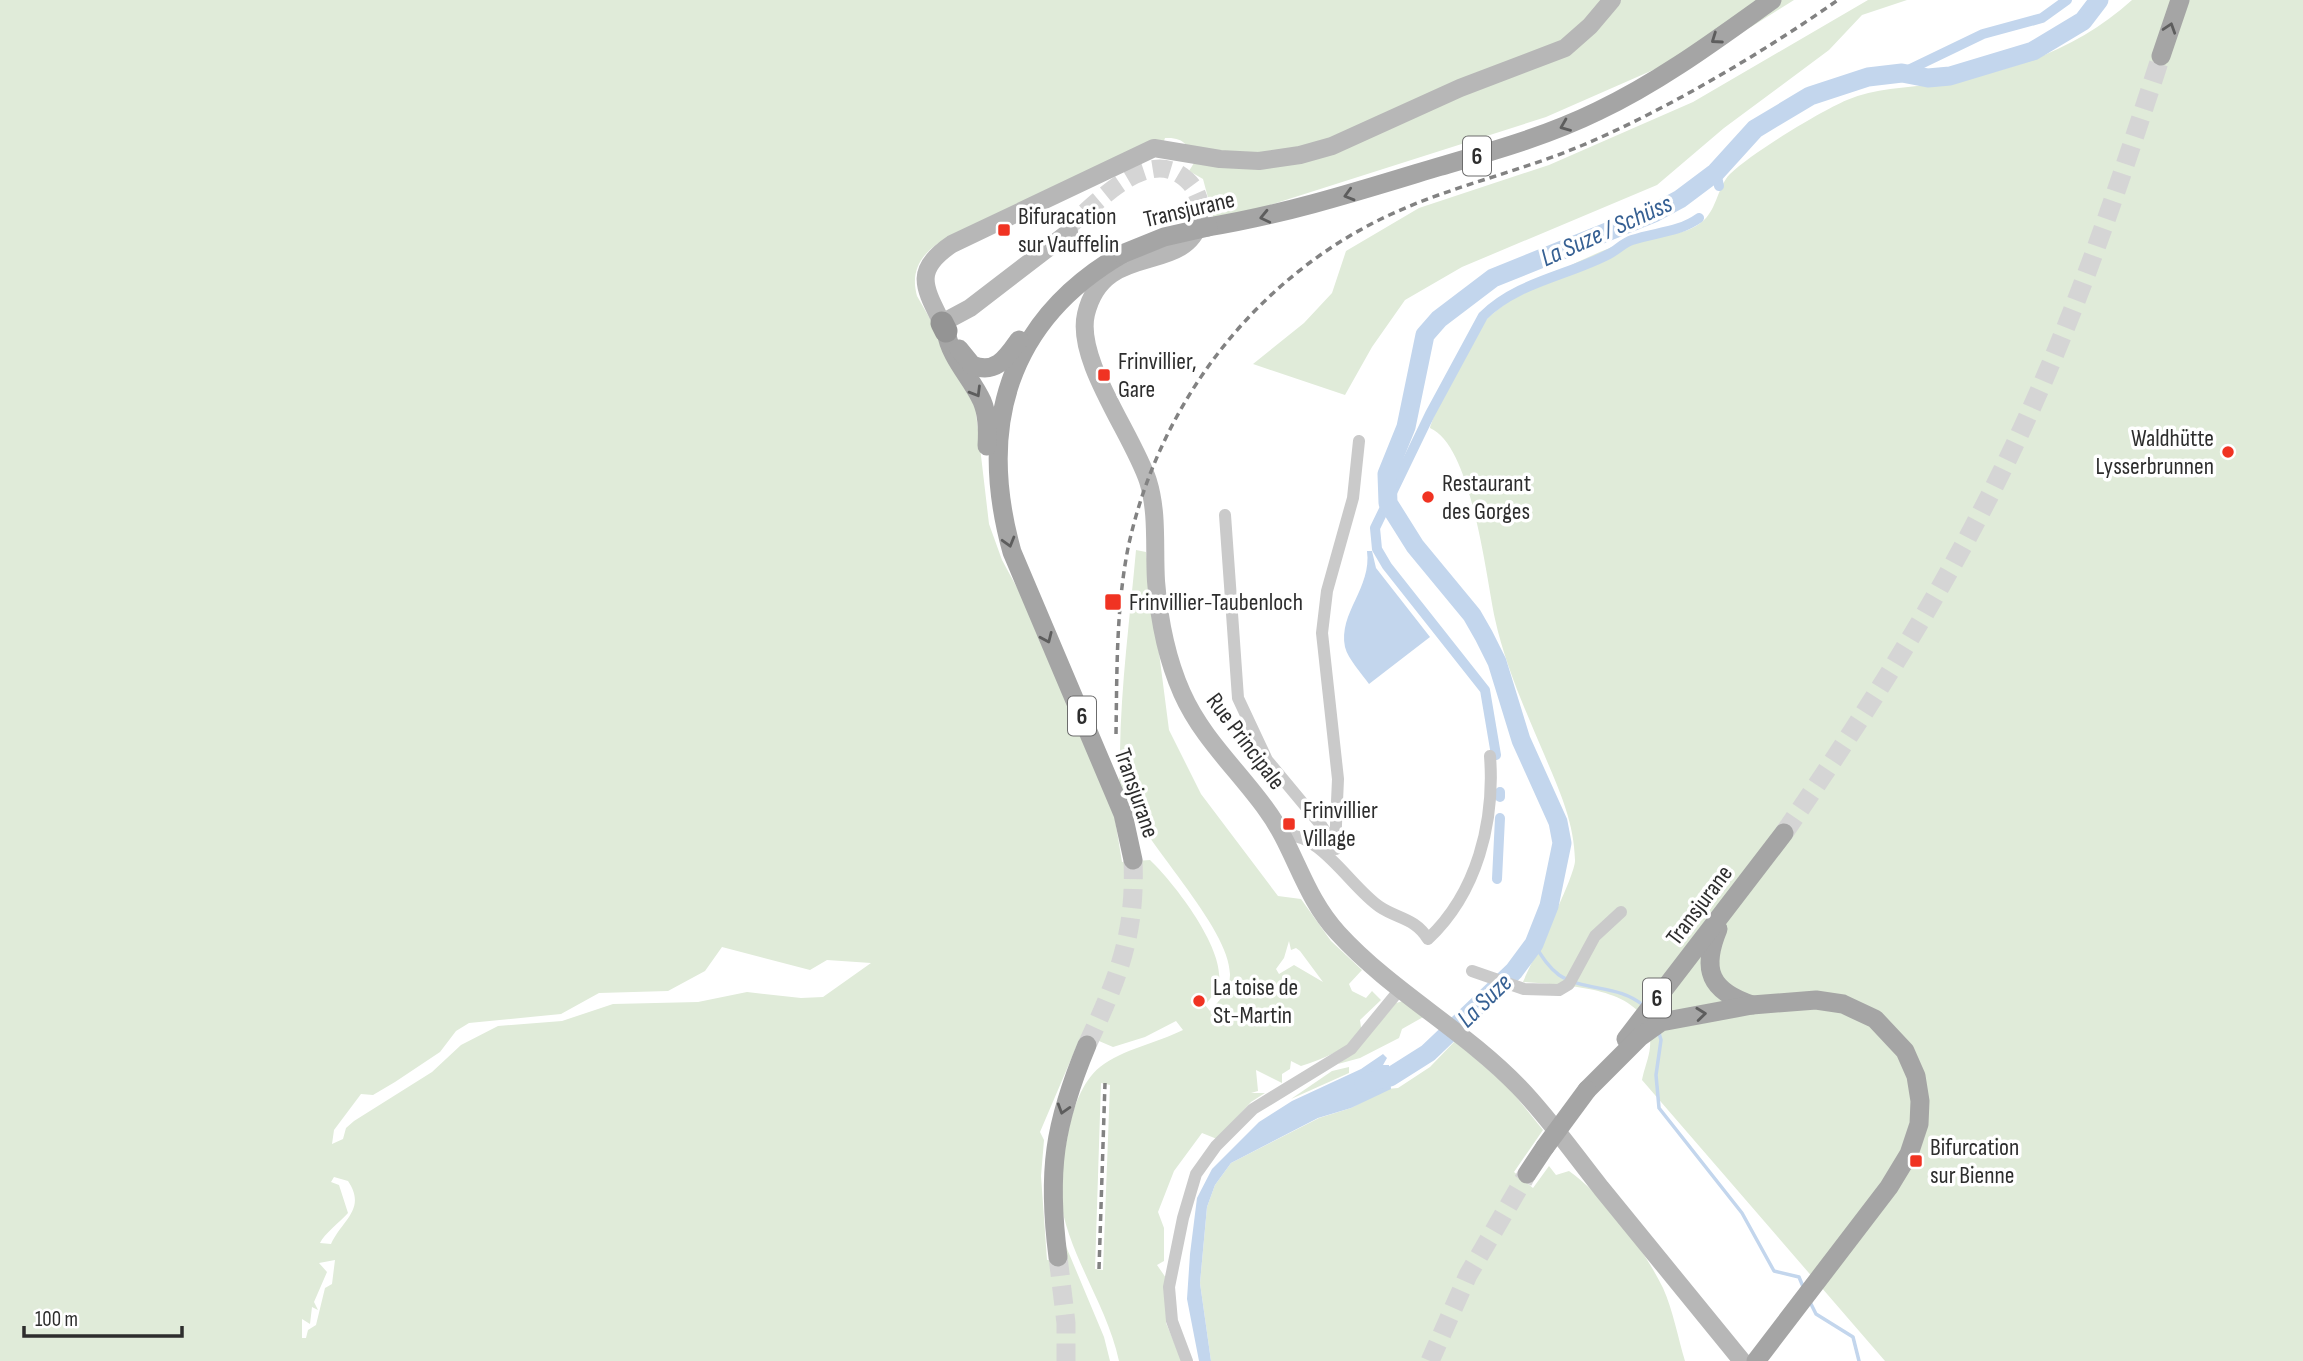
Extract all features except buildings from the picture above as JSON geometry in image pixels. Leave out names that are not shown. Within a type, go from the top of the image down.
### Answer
[{"type":"main road","points":[[1005,371],[972,365],[944,327],[925,286],[926,270],[933,258],[952,244],[1049,195],[1154,148],[1220,159],[1259,161],[1300,155],[1332,146],[1460,88],[1565,48],[1590,26],[1612,0]]},
{"type":"main road","name":"Transjurane","points":[[1133,860],[1123,814],[1021,575],[1000,508],[997,455],[1005,371],[1028,328],[1046,318],[1078,284],[1122,254],[1199,223],[1284,212],[1349,195],[1492,152],[1572,123],[1661,76],[1772,0]]},
{"type":"main road","points":[[2161,56],[2180,0]]},
{"type":"main road","name":"Rue Principale","points":[[1199,223],[1159,254],[1127,265],[1104,280],[1095,291],[1085,316],[1084,333],[1091,360],[1140,460],[1151,493],[1158,607],[1172,670],[1189,709],[1205,735],[1264,805],[1282,835],[1305,888],[1327,920],[1349,944],[1483,1053],[1527,1096],[1742,1361]]},
{"type":"main road","points":[[944,327],[1069,232]]},
{"type":"main road","points":[[944,327],[947,341],[985,410],[988,478],[1000,508]]},
{"type":"main road","name":"Transjurane","points":[[1529,1171],[1587,1090],[1784,833]]},
{"type":"main road","points":[[1728,906],[1711,948],[1710,971],[1724,993],[1752,1006]]},
{"type":"main road","points":[[1587,1090],[1640,1037],[1661,1022],[1752,1006],[1816,1000],[1843,1004],[1875,1019],[1896,1038],[1910,1060],[1919,1092],[1919,1124],[1909,1154],[1865,1219],[1756,1361]]},
{"type":"main road","points":[[1058,1257],[1051,1174],[1054,1147],[1070,1087],[1087,1045]]},
{"type":"street","points":[[1339,867],[1335,847],[1338,779],[1322,633],[1327,591],[1353,498],[1359,441]]},
{"type":"street","points":[[1225,515],[1238,698],[1267,760],[1335,847]]},
{"type":"street","points":[[1282,835],[1303,839],[1339,867],[1378,907],[1413,921],[1428,939],[1457,907],[1479,856],[1492,792],[1490,756]]},
{"type":"street","points":[[1472,971],[1514,987],[1548,992],[1559,990],[1569,984],[1595,936],[1621,912]]},
{"type":"street","points":[[1187,1361],[1172,1321],[1169,1287],[1172,1265],[1196,1174],[1216,1146],[1253,1109],[1323,1063],[1351,1049],[1405,991]]},
{"type":"green space","points":[[0,0],[1794,0],[1751,27],[1546,117],[1245,213],[1214,220],[1203,179],[1189,171],[1194,163],[1188,147],[1177,139],[1165,138],[1164,141],[937,244],[925,255],[918,267],[915,281],[917,296],[974,396],[989,524],[1002,560],[1021,595],[1113,807],[1122,862],[1150,860],[1184,899],[1214,951],[1219,982],[1205,1005],[1210,1011],[1228,986],[1230,975],[1226,956],[1201,909],[1131,810],[1120,785],[1122,701],[1136,550],[1146,552],[1169,730],[1201,794],[1278,896],[1301,899],[1331,941],[1362,970],[1349,984],[1352,991],[1366,998],[1372,991],[1381,1000],[1360,1020],[1362,1035],[1340,1050],[1318,1060],[1301,1066],[1291,1061],[1290,1069],[1282,1074],[1282,1083],[1256,1070],[1258,1091],[1251,1093],[1265,1093],[1251,1102],[1217,1139],[1202,1133],[1174,1171],[1158,1212],[1164,1228],[1164,1261],[1157,1265],[1166,1278],[1166,1323],[1182,1361],[1119,1361],[1106,1319],[1070,1238],[1060,1196],[1062,1164],[1072,1115],[1088,1080],[1100,1067],[1119,1055],[1183,1030],[1176,1021],[1145,1037],[1113,1047],[1099,1041],[1094,1049],[1078,1043],[1040,1132],[1044,1140],[1041,1176],[1047,1260],[1064,1257],[1065,1244],[1104,1337],[1110,1361],[0,1361]],"holes":[[[1289,941],[1291,950],[1296,948],[1300,951],[1323,982],[1294,965],[1279,974],[1276,969],[1284,958]],[[722,947],[810,970],[827,960],[871,963],[823,997],[801,998],[747,992],[698,1002],[613,1004],[562,1021],[498,1026],[461,1045],[432,1072],[354,1121],[346,1128],[343,1139],[332,1144],[334,1130],[361,1094],[373,1095],[395,1082],[440,1052],[456,1031],[469,1023],[561,1014],[599,993],[668,991],[705,971]],[[1101,1083],[1110,1085],[1103,1270],[1095,1269]],[[334,1177],[348,1181],[355,1199],[354,1207],[331,1244],[320,1243],[348,1213],[339,1185],[331,1182]],[[335,1260],[332,1284],[325,1288],[316,1325],[308,1330],[306,1338],[302,1338],[302,1319],[310,1324],[312,1307],[318,1310],[314,1302],[327,1272],[319,1263]]]},
{"type":"green space","points":[[1868,0],[1907,0],[1862,15],[1829,50],[1724,128],[1657,185],[1462,267],[1405,300],[1372,347],[1345,395],[1253,364],[1304,323],[1332,293],[1346,251],[1419,208],[1549,165],[1693,102]]},
{"type":"green space","points":[[2132,0],[2303,0],[2303,1361],[1885,1361],[1642,1080],[1650,1047],[1648,1027],[1638,1011],[1623,1000],[1604,993],[1561,985],[1523,982],[1573,869],[1575,860],[1572,832],[1560,793],[1504,654],[1467,485],[1457,460],[1444,440],[1430,428],[1451,376],[1472,336],[1492,315],[1528,289],[1570,266],[1629,241],[1678,233],[1696,226],[1708,215],[1730,174],[1740,165],[1803,123],[1847,100],[1868,93],[1935,84],[2015,66],[2065,46],[2111,18]]},
{"type":"green space","points":[[1403,1001],[1425,1016],[1402,1029],[1399,1038],[1360,1058],[1338,1064],[1355,1052],[1396,1003]]},
{"type":"green space","points":[[1455,1041],[1509,1088],[1543,1130],[1514,1172],[1533,1188],[1549,1166],[1556,1175],[1569,1171],[1596,1194],[1634,1240],[1663,1288],[1685,1361],[1211,1361],[1200,1283],[1207,1207],[1215,1185],[1231,1163],[1319,1118],[1351,1108],[1387,1089],[1398,1088],[1430,1067]]},
{"type":"green space","points":[[1349,1067],[1349,1073],[1291,1099],[1332,1071]]},
{"type":"water","points":[[1367,551],[1372,551],[1376,568],[1430,637],[1369,684],[1347,652],[1344,635],[1350,611],[1365,577]]},
{"type":"water","points":[[1383,1054],[1387,1058],[1383,1065],[1389,1065],[1391,1089],[1351,1108],[1318,1118],[1231,1163],[1215,1185],[1207,1207],[1200,1283],[1211,1361],[1199,1361],[1187,1299],[1190,1254],[1197,1198],[1212,1169],[1259,1122],[1292,1101],[1361,1069]]},
{"type":"waterway","points":[[1902,73],[1983,34],[2042,18],[2067,0]]},
{"type":"waterway","name":"La Suze / Schüss","points":[[1364,1083],[1390,1077],[1428,1053],[1514,971],[1534,944],[1549,906],[1562,843],[1558,822],[1521,740],[1497,662],[1484,636],[1472,615],[1415,546],[1388,503],[1387,474],[1406,427],[1425,335],[1439,319],[1493,278],[1654,213],[1680,199],[1716,172],[1755,129],[1810,96],[1868,77],[1902,73],[1928,78],[1950,76],[2033,51],[2083,21],[2099,0]]},
{"type":"waterway","points":[[1716,172],[1719,186]]},
{"type":"waterway","points":[[1496,755],[1485,690],[1387,566],[1377,549],[1375,528],[1430,414],[1483,316],[1496,304],[1527,287],[1593,262],[1629,241],[1675,229],[1699,218]]},
{"type":"waterway","points":[[1500,792],[1500,797]]},
{"type":"waterway","points":[[1497,879],[1500,818]]},
{"type":"waterway","points":[[1534,944],[1548,965],[1559,975],[1580,984],[1624,994],[1644,1006]]},
{"type":"waterway","points":[[1659,1033],[1661,1040],[1656,1075],[1659,1108],[1742,1213],[1774,1271],[1799,1277],[1804,1289]]},
{"type":"waterway","points":[[1810,1302],[1816,1314],[1853,1337],[1859,1361]]},
{"type":"tunnel","points":[[1784,833],[1917,627],[2005,465],[2050,366],[2085,278],[2161,56]]},
{"type":"tunnel","points":[[1069,232],[1070,225],[1125,180],[1141,172],[1157,169],[1172,171],[1191,184],[1198,198],[1200,220]]},
{"type":"tunnel","points":[[1087,1045],[1123,956],[1131,911],[1133,860]]},
{"type":"tunnel","points":[[1430,1361],[1468,1275],[1527,1174]]},
{"type":"tunnel","points":[[1058,1257],[1066,1323],[1066,1361]]},
{"type":"railway","points":[[1116,734],[1121,594],[1128,548],[1142,496],[1162,446],[1187,399],[1217,355],[1252,314],[1291,278],[1334,246],[1381,219],[1431,198],[1558,155],[1615,131],[1714,79],[1838,0]]},
{"type":"railway","points":[[1099,1269],[1105,1083]]},
{"type":"place","name":"Bifuracation sur Vauffelin","points":[[1004,230]]},
{"type":"place","name":"Frinvillier, Gare","points":[[1104,375]]},
{"type":"place","name":"Waldhütte Lysserbrunnen","points":[[2228,452]]},
{"type":"place","name":"Restaurant des Gorges","points":[[1428,497]]},
{"type":"place","name":"Frinvillier-Taubenloch","points":[[1113,602]]},
{"type":"place","name":"Frinvillier Village","points":[[1289,824]]},
{"type":"place","name":"La toise de St-Martin","points":[[1199,1001]]},
{"type":"place","name":"Bifurcation sur Bienne","points":[[1916,1161]]},
{"type":"water label","name":"La Suze","points":[[1484,1000]]}]
